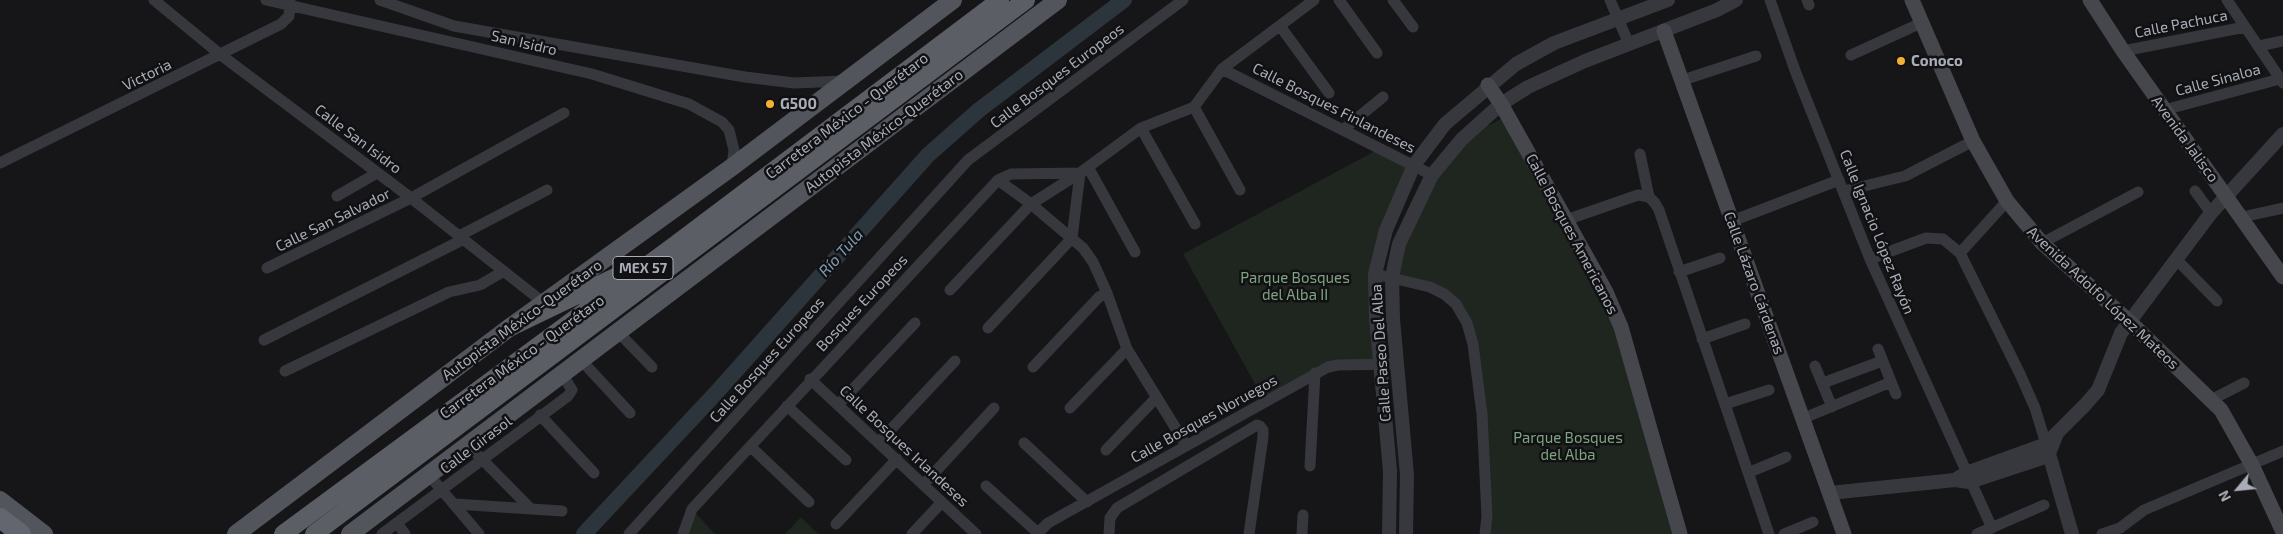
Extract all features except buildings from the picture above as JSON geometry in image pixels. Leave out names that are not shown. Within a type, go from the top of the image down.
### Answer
[{"type":"highway","points":[[940,46],[981,0]]},
{"type":"highway","name":"Carretera México - Querétaro","points":[[283,534],[675,245],[1000,0]]},
{"type":"highway","name":"Carretera México - Querétaro","points":[[314,534],[1026,0]]},
{"type":"highway","points":[[509,328],[600,285],[675,245]]},
{"type":"highway","points":[[0,518],[21,534]]},
{"type":"main road","name":"Autopista México-Querétaro","points":[[236,534],[509,328],[732,167],[953,0]]},
{"type":"main road","name":"Autopista México-Querétaro","points":[[350,534],[1058,0]]},
{"type":"main road","name":"Avenida Adolfo López Mateos","points":[[1912,0],[1973,141],[2007,201],[2042,243],[2130,322],[2221,410],[2252,465],[2283,532]]},
{"type":"main road","name":"Avenida Jalisco","points":[[2090,0],[2122,51],[2283,277]]},
{"type":"main road","name":"Calle Lázaro Cárdenas","points":[[1664,31],[1844,534]]},
{"type":"main road","name":"Calle Bosques Americanos","points":[[1488,86],[1501,104],[1606,292],[1621,327],[1680,534]]},
{"type":"main road","points":[[0,500],[44,534]]},
{"type":"street","name":"Calle San Isidro","points":[[154,0],[221,55],[411,198],[544,303]]},
{"type":"street","name":"San Isidro","points":[[266,0],[290,3],[592,74],[689,104],[722,122],[729,130],[734,150],[732,167]]},
{"type":"street","name":"San Isidro","points":[[380,0],[454,26],[745,77],[794,83],[844,81]]},
{"type":"street","name":"Calle Bosques Europeos","points":[[629,534],[968,160],[1184,0]]},
{"type":"street","points":[[950,290],[1031,204],[1084,170],[1141,128],[1194,107],[1222,69],[1314,0]]},
{"type":"street","points":[[1339,0],[1377,53]]},
{"type":"street","points":[[1393,0],[1413,27]]},
{"type":"street","points":[[1610,0],[1629,44]]},
{"type":"street","name":"Calle Paseo Del Alba","points":[[1389,534],[1390,471],[1380,365],[1376,274],[1386,230],[1414,165],[1445,124],[1488,86],[1534,52],[1653,2],[1668,0]]},
{"type":"street","name":"Calle Paseo Del Alba","points":[[1406,534],[1407,475],[1397,364],[1392,277],[1399,244],[1432,175],[1462,139],[1501,104],[1554,74],[1664,31],[1719,5],[1736,0]]},
{"type":"street","name":"Calle Ignacio López Rayón","points":[[1770,0],[1796,74],[1870,259],[1963,478],[1992,528]]},
{"type":"street","points":[[2227,0],[2282,81]]},
{"type":"street","name":"Victoria","points":[[0,164],[221,55],[286,20],[290,3]]},
{"type":"street","points":[[1851,55],[1921,23]]},
{"type":"street","points":[[1280,26],[1329,93]]},
{"type":"street","name":"Calle Pachuca","points":[[2122,51],[2245,27]]},
{"type":"street","points":[[2258,46],[2283,41]]},
{"type":"street","points":[[1683,80],[1756,56]]},
{"type":"street","name":"Calle Bosques Finlandeses","points":[[1222,69],[1432,175]]},
{"type":"street","name":"Calle Sinaloa","points":[[2164,110],[2282,81]]},
{"type":"street","points":[[1344,129],[1383,97]]},
{"type":"street","points":[[1194,107],[1240,190]]},
{"type":"street","name":"Calle San Salvador","points":[[267,268],[411,198],[564,113]]},
{"type":"street","points":[[1141,128],[1195,224]]},
{"type":"street","points":[[1830,493],[1963,478],[2047,450],[2058,430],[2098,390],[2121,333],[2211,213],[2283,134]]},
{"type":"street","points":[[1844,191],[1905,176],[1973,141]]},
{"type":"street","points":[[1640,154],[1649,198],[1659,210],[1770,534]]},
{"type":"street","points":[[1084,170],[1011,174],[998,180],[1072,238],[1083,248],[1093,262],[1107,293],[1126,349],[1186,445]]},
{"type":"street","points":[[988,328],[1072,238],[1084,170]]},
{"type":"street","points":[[1084,170],[1134,252]]},
{"type":"street","points":[[337,196],[378,173]]},
{"type":"street","name":"Bosques Europeos","points":[[683,534],[692,509],[998,180]]},
{"type":"street","points":[[1732,222],[1839,180]]},
{"type":"street","points":[[264,340],[462,238],[547,190]]},
{"type":"street","points":[[2195,191],[2211,213]]},
{"type":"street","points":[[2042,243],[2138,192]]},
{"type":"street","points":[[1566,220],[1638,195],[1649,198]]},
{"type":"street","points":[[1960,253],[2007,201]]},
{"type":"street","points":[[2242,217],[2283,208]]},
{"type":"street","points":[[1870,259],[1926,238],[1943,239],[1960,253],[2035,408],[2072,534]]},
{"type":"street","points":[[1679,272],[1720,258]]},
{"type":"street","points":[[2177,260],[2217,301]]},
{"type":"street","points":[[285,371],[449,292],[480,285],[504,271]]},
{"type":"street","points":[[1376,274],[1430,287],[1444,294],[1456,304],[1467,323],[1473,344],[1482,414],[1487,516],[1485,534]]},
{"type":"street","points":[[1033,367],[1099,297],[1107,293]]},
{"type":"street","points":[[838,405],[915,323]]},
{"type":"street","points":[[1702,339],[1745,324]]},
{"type":"street","points":[[618,332],[652,367]]},
{"type":"street","points":[[1070,408],[1126,349]]},
{"type":"street","points":[[1878,349],[1896,394]]},
{"type":"street","points":[[580,360],[630,413]]},
{"type":"street","points":[[879,442],[955,361]]},
{"type":"street","points":[[1823,383],[1882,361]]},
{"type":"street","name":"Calle Bosques Noruegos","points":[[1037,534],[1048,523],[1186,445],[1315,378],[1338,364],[1397,364]]},
{"type":"street","points":[[1815,366],[1832,406]]},
{"type":"street","name":"Calle Girasol","points":[[389,529],[572,390],[562,374]]},
{"type":"street","points":[[1310,466],[1315,378]]},
{"type":"street","name":"Calle Bosques Irlandeses","points":[[810,380],[976,534]]},
{"type":"street","points":[[1804,418],[1891,382]]},
{"type":"street","points":[[2211,400],[2244,383]]},
{"type":"street","points":[[1725,404],[1769,390]]},
{"type":"street","points":[[1106,450],[1156,398]]},
{"type":"street","points":[[787,406],[846,460]]},
{"type":"street","points":[[924,484],[994,408]]},
{"type":"street","points":[[540,415],[594,472]]},
{"type":"street","points":[[1109,534],[1110,518],[1117,508],[1257,425],[1260,426],[1263,437],[1249,534]]},
{"type":"street","points":[[1024,443],[1087,502]]},
{"type":"street","points":[[468,446],[531,509]]},
{"type":"street","points":[[751,447],[809,502]]},
{"type":"street","points":[[2102,534],[2120,528],[2144,510],[2283,451]]},
{"type":"street","points":[[1750,472],[1786,456]]},
{"type":"street","points":[[836,524],[897,459]]},
{"type":"street","points":[[429,475],[479,534]]},
{"type":"street","points":[[986,486],[1037,534]]},
{"type":"street","points":[[912,534],[942,502]]},
{"type":"street","points":[[455,504],[562,511]]},
{"type":"street","points":[[1977,534],[2044,505]]},
{"type":"street","points":[[376,514],[389,529],[405,534]]},
{"type":"street","points":[[1302,534],[1303,515]]},
{"type":"street","points":[[1784,534],[1813,522]]},
{"type":"green space","name":"Parque Bosques del Alba","points":[[1505,117],[1606,292],[1680,534],[1485,534],[1473,344],[1444,294],[1392,277],[1432,175],[1462,139]]},
{"type":"green space","name":"Parque Bosques del Alba II","points":[[1381,148],[1414,165],[1376,274],[1380,365],[1338,365],[1265,402],[1183,254]]},
{"type":"green space","points":[[692,509],[715,534],[683,534]]},
{"type":"green space","points":[[801,517],[818,534],[785,534]]},
{"type":"waterway","name":"Río Tula","points":[[584,534],[716,393],[928,155],[979,110],[1124,0]]},
{"type":"place","name":"Conoco","points":[[1901,61]]},
{"type":"place","name":"G500","points":[[770,104]]}]
